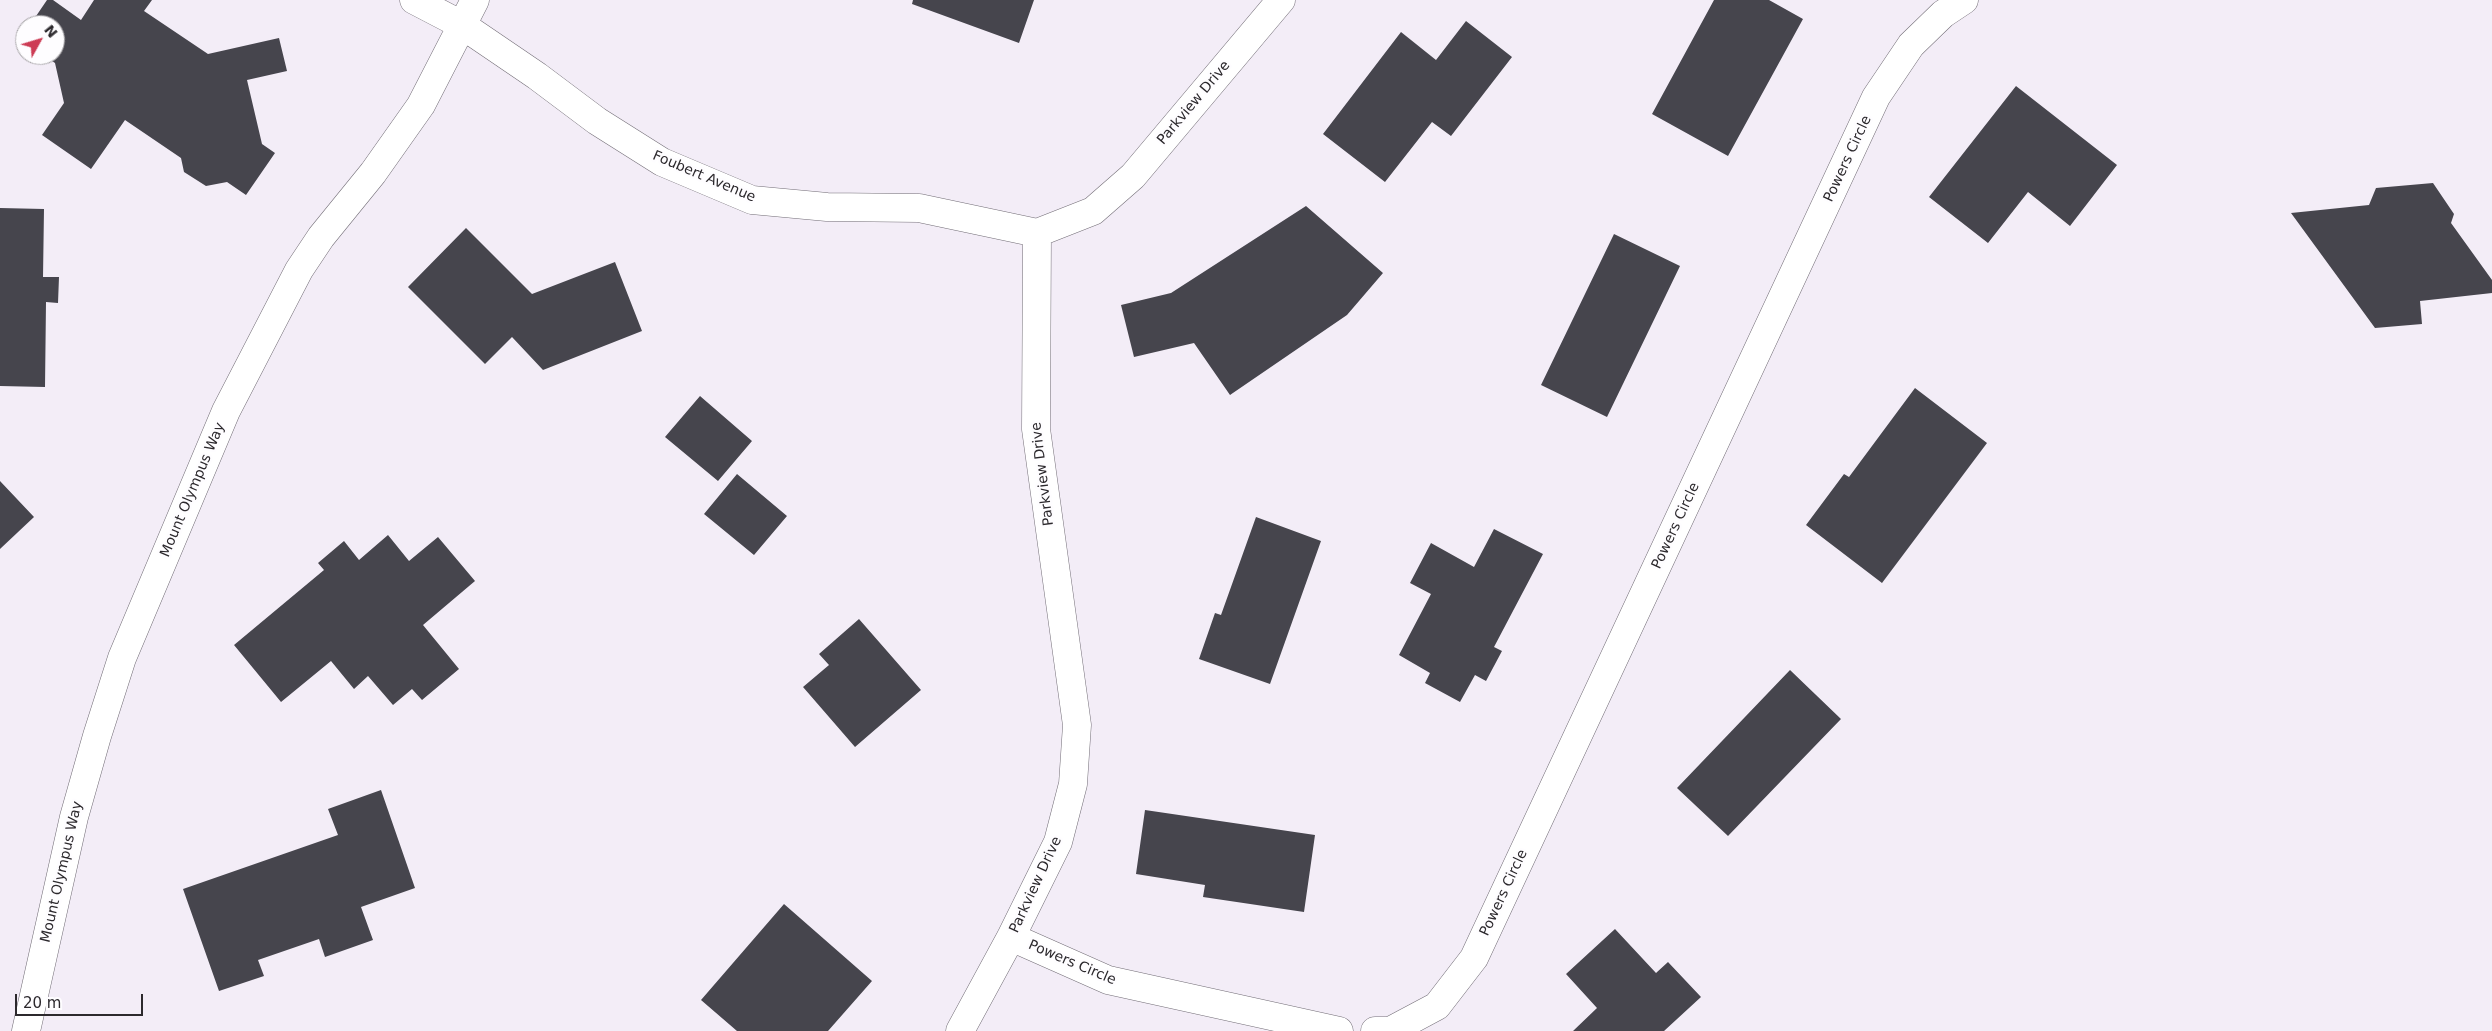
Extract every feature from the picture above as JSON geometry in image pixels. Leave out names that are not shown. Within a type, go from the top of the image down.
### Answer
[{"type":"street","name":"Foubert Avenue","points":[[414,0],[462,25],[537,76],[597,122],[662,162],[752,200],[827,207],[919,208],[1037,233]]},
{"type":"street","name":"Mount Olympus Way","points":[[26,1031],[74,817],[122,658],[226,411],[299,270],[326,230],[373,174],[421,105],[475,0]]},
{"type":"street","name":"Parkview Drive","points":[[960,1031],[1011,937],[1058,842],[1073,784],[1077,725],[1036,429],[1037,233],[1093,211],[1133,176],[1282,0]]},
{"type":"street","name":"Powers Circle","points":[[1375,1031],[1390,1030],[1438,1006],[1474,958],[1876,97],[1911,45],[1943,14],[1964,0]]},
{"type":"street","name":"Powers Circle","points":[[1011,937],[1108,980],[1339,1031]]},
{"type":"building","points":[[47,0],[53,0],[81,20],[94,0],[152,0],[144,11],[208,54],[279,38],[287,71],[247,80],[262,144],[275,153],[246,195],[227,182],[206,186],[184,172],[181,158],[125,120],[91,169],[42,135],[64,103],[55,65],[65,65],[65,15],[37,15]]},
{"type":"building","points":[[913,0],[1034,0],[1019,43],[912,4]]},
{"type":"building","points":[[1714,0],[1769,0],[1803,19],[1728,156],[1652,114]]},
{"type":"building","points":[[1466,21],[1512,57],[1451,136],[1432,122],[1385,182],[1323,134],[1401,32],[1436,60]]},
{"type":"building","points":[[2016,86],[2117,165],[2070,226],[2028,192],[1988,243],[1929,197]]},
{"type":"building","points":[[2433,183],[2454,214],[2451,223],[2492,280],[2492,293],[2420,301],[2422,324],[2375,328],[2291,213],[2369,205],[2376,188]]},
{"type":"building","points":[[1306,206],[1383,273],[1347,315],[1230,395],[1194,343],[1134,357],[1121,305],[1171,293]]},
{"type":"building","points":[[0,208],[44,209],[43,277],[59,277],[58,303],[46,302],[45,387],[0,386]]},
{"type":"building","points":[[466,228],[532,294],[615,262],[642,331],[543,370],[512,337],[485,364],[408,287]]},
{"type":"building","points":[[1614,234],[1680,266],[1607,417],[1541,385]]},
{"type":"building","points":[[1915,388],[1987,443],[1882,583],[1806,525],[1844,474],[1849,477]]},
{"type":"building","points":[[700,396],[752,441],[718,481],[665,437]]},
{"type":"building","points":[[737,474],[787,516],[754,555],[704,514]]},
{"type":"building","points":[[0,481],[34,517],[0,549]]},
{"type":"building","points":[[1256,517],[1321,541],[1270,684],[1199,659],[1215,613],[1221,615]]},
{"type":"building","points":[[1494,529],[1543,554],[1494,647],[1502,651],[1486,681],[1475,675],[1460,702],[1425,683],[1430,673],[1399,655],[1431,594],[1410,583],[1431,543],[1474,567]]},
{"type":"building","points":[[388,535],[409,561],[438,537],[475,581],[423,625],[459,669],[422,700],[412,689],[393,705],[368,676],[354,689],[331,661],[281,702],[234,645],[324,570],[318,563],[344,541],[359,560]]},
{"type":"building","points":[[859,619],[921,690],[855,747],[803,687],[829,665],[819,654]]},
{"type":"building","points":[[1790,670],[1841,719],[1728,836],[1677,788]]},
{"type":"building","points":[[381,790],[415,888],[361,907],[373,940],[325,957],[319,939],[258,960],[264,976],[219,991],[183,889],[338,835],[328,809]]},
{"type":"building","points":[[1145,810],[1315,835],[1304,912],[1203,897],[1205,885],[1136,874]]},
{"type":"building","points":[[784,904],[872,981],[828,1031],[737,1031],[701,1000]]},
{"type":"building","points":[[1615,929],[1656,973],[1668,962],[1701,997],[1664,1031],[1573,1031],[1597,1008],[1566,974]]}]
